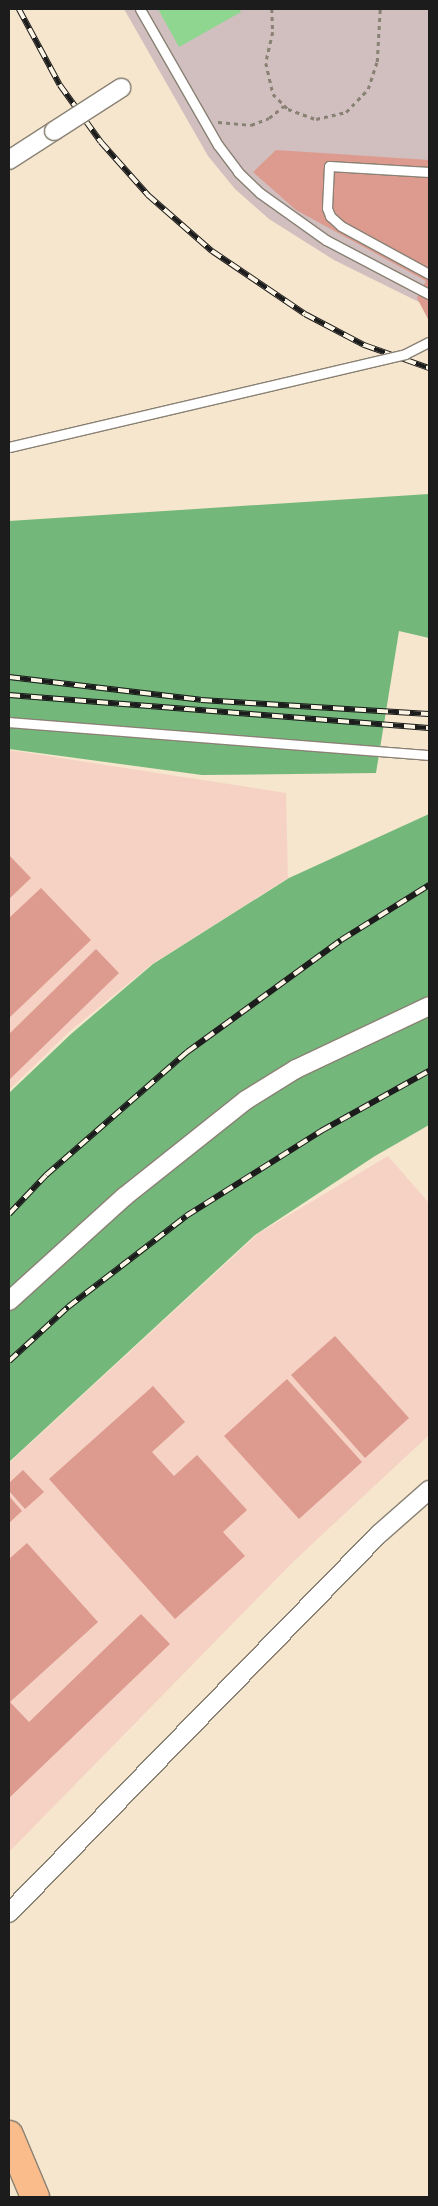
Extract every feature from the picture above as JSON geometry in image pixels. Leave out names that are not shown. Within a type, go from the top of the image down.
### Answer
[{"type":"main road","points":[[9,2134],[35,2197]]},
{"type":"street","points":[[9,160],[121,88]]},
{"type":"street","points":[[9,1301],[124,1197],[246,1100],[296,1069],[429,1006]]},
{"type":"street","points":[[9,1913],[379,1534],[429,1490]]},
{"type":"lane","points":[[140,9],[192,100],[238,172],[290,218],[429,294]]},
{"type":"lane","points":[[429,172],[329,166],[327,208],[330,216],[341,226],[429,274]]},
{"type":"lane","points":[[9,447],[405,354],[429,342]]},
{"type":"lane","points":[[9,722],[429,755]]},
{"type":"path","points":[[272,9],[273,32],[267,52],[267,74],[273,94],[284,106],[297,114],[316,118],[336,116],[355,106],[368,89],[377,62],[380,9]]},
{"type":"path","points":[[192,100],[218,122],[240,126],[261,123],[284,106]]},
{"type":"shaded area","points":[[124,9],[429,9],[429,307],[334,260],[269,219],[235,189],[208,156]]},
{"type":"shaded area","points":[[9,750],[286,793],[288,878],[152,964],[69,1032],[9,1090]]},
{"type":"shaded area","points":[[388,1156],[429,1203],[429,1435],[294,1561],[9,1852],[9,1463],[259,1233]]},
{"type":"green space","points":[[158,9],[240,9],[241,12],[179,47]]},
{"type":"green space","points":[[429,494],[429,638],[399,631],[376,773],[202,775],[9,749],[9,521]]},
{"type":"green space","points":[[429,814],[429,1125],[375,1156],[255,1235],[9,1462],[9,1093],[71,1034],[153,964],[289,878]]},
{"type":"building","points":[[276,150],[429,160],[429,321],[417,298],[426,281],[296,210],[253,172]]},
{"type":"building","points":[[9,855],[31,878],[9,899]]},
{"type":"building","points":[[41,888],[91,940],[9,1018],[9,918]]},
{"type":"building","points":[[96,949],[119,973],[9,1080],[9,1034]]},
{"type":"building","points":[[335,1336],[409,1418],[365,1458],[291,1375]]},
{"type":"building","points":[[287,1379],[362,1462],[299,1519],[224,1436]]},
{"type":"building","points":[[153,1386],[185,1422],[152,1452],[174,1476],[197,1455],[247,1510],[223,1532],[245,1556],[175,1619],[49,1479]]},
{"type":"building","points":[[23,1470],[44,1492],[25,1509],[9,1491],[9,1483]]},
{"type":"building","points":[[9,1496],[22,1511],[9,1523]]},
{"type":"building","points":[[27,1543],[98,1622],[10,1702],[29,1722],[141,1614],[170,1644],[9,1798],[9,1559]]},
{"type":"railway","points":[[19,9],[60,85],[101,142],[148,195],[212,251],[305,314],[364,345],[429,368]]},
{"type":"railway","points":[[9,677],[201,700],[429,714]]},
{"type":"railway","points":[[9,695],[429,728]]},
{"type":"railway","points":[[9,1214],[46,1175],[187,1052],[341,940],[429,885]]},
{"type":"railway","points":[[9,1361],[68,1307],[186,1216],[321,1131],[429,1071]]}]
